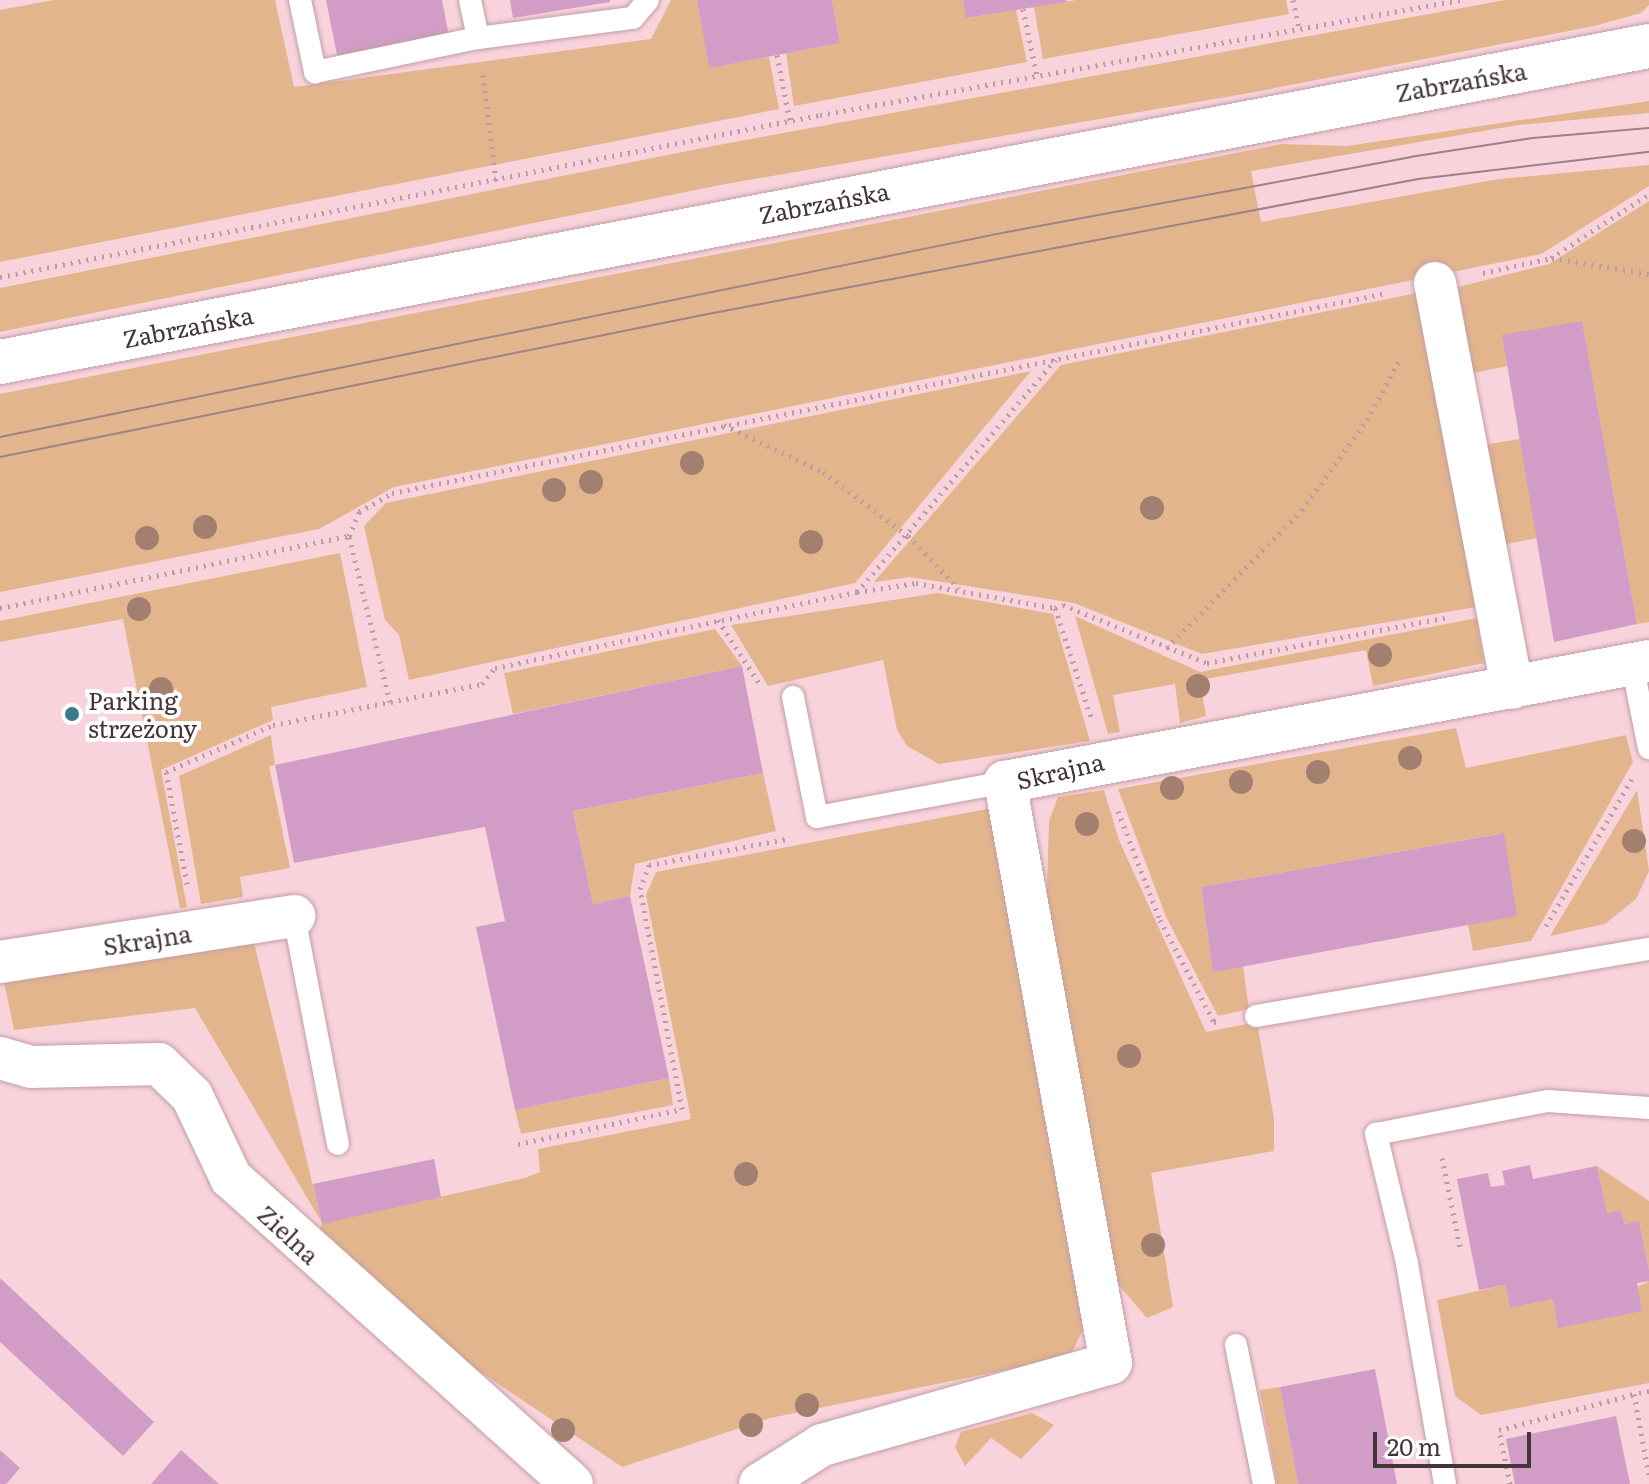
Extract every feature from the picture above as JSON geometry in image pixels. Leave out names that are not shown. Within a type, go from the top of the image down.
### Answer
[{"type":"main road","name":"Zabrzańska","points":[[0,362],[1649,46]]},
{"type":"street","points":[[1435,283],[1512,688]]},
{"type":"street","name":"Skrajna","points":[[760,1484],[822,1445],[1111,1363],[1005,782],[1105,759],[1512,688],[1640,662]]},
{"type":"street","name":"Skrajna","points":[[0,962],[294,916]]},
{"type":"street","name":"Zielna","points":[[0,1058],[31,1067],[159,1064],[192,1096],[231,1178],[572,1484]]},
{"type":"lane","points":[[300,0],[315,72],[478,38],[633,18],[648,0]]},
{"type":"lane","points":[[470,0],[478,38]]},
{"type":"lane","points":[[1640,662],[1645,756]]},
{"type":"lane","points":[[793,697],[817,817],[1005,782]]},
{"type":"lane","points":[[294,916],[338,1144]]},
{"type":"lane","points":[[1256,1016],[1649,949]]},
{"type":"lane","points":[[1445,1484],[1407,1263],[1376,1134],[1548,1101],[1649,1108]]},
{"type":"lane","points":[[1236,1345],[1264,1484]]},
{"type":"path","points":[[1293,0],[1299,29]]},
{"type":"path","points":[[0,277],[790,121],[1460,0]]},
{"type":"path","points":[[1023,9],[1037,76]]},
{"type":"path","points":[[478,38],[496,181]]},
{"type":"path","points":[[777,55],[790,121]]},
{"type":"path","points":[[390,702],[349,536],[359,512],[392,493],[1551,258],[1649,194]]},
{"type":"path","points":[[1551,258],[1649,274]]},
{"type":"path","points":[[1167,648],[1302,510],[1367,420],[1435,283]]},
{"type":"path","points":[[857,592],[908,536],[1056,358]]},
{"type":"path","points":[[723,424],[823,472],[908,536],[960,589]]},
{"type":"path","points":[[0,608],[349,536]]},
{"type":"path","points":[[196,931],[166,772],[273,725],[482,684],[495,668],[718,620],[916,583],[1055,608],[1063,605],[1207,663],[1496,608]]},
{"type":"path","points":[[1055,608],[1105,759],[1122,827],[1160,920],[1214,1022],[1256,1016]]},
{"type":"path","points":[[718,620],[762,688],[793,697]]},
{"type":"path","points":[[1520,972],[1645,756]]},
{"type":"path","points":[[518,1144],[682,1109],[640,889],[649,865],[804,835]]},
{"type":"path","points":[[1435,1122],[1460,1247]]},
{"type":"path","points":[[1510,1484],[1499,1430],[1649,1391]]},
{"type":"path","points":[[1634,1394],[1649,1476]]},
{"type":"shaded area","points":[[54,0],[275,0],[294,87],[651,39],[671,0],[697,0],[710,67],[769,57],[779,109],[0,262],[0,10]]},
{"type":"shaded area","points":[[832,0],[963,0],[967,18],[1016,10],[1027,62],[794,106],[786,53],[840,43]]},
{"type":"shaded area","points":[[1076,0],[1286,0],[1289,14],[1043,59],[1034,7]]},
{"type":"shaded area","points":[[1505,0],[1649,0],[1649,5],[1641,13],[1594,26],[1255,92],[720,185],[0,332],[0,288],[713,146]]},
{"type":"shaded area","points":[[1649,101],[1649,113],[1518,125],[1251,171],[1261,222],[1499,179],[1649,165],[1649,186],[1541,254],[394,487],[319,529],[0,592],[0,394],[1282,144],[1347,146]]},
{"type":"shaded area","points":[[1649,201],[1649,622],[1637,624],[1582,322],[1508,366],[1473,373],[1458,287],[1549,264]]},
{"type":"shaded area","points":[[1427,291],[1476,607],[1202,654],[1074,603],[910,577],[874,582],[1061,365]]},
{"type":"shaded area","points":[[1031,371],[855,583],[409,680],[399,635],[385,620],[364,526],[386,503]]},
{"type":"shaded area","points":[[1520,439],[1537,538],[1497,546],[1483,445]]},
{"type":"shaded area","points":[[340,553],[367,687],[271,707],[273,720],[161,770],[187,907],[180,908],[123,619],[0,642],[0,621]]},
{"type":"shaded area","points":[[938,593],[1053,614],[1090,741],[939,764],[907,746],[897,730],[883,660],[768,686],[731,625]]},
{"type":"shaded area","points":[[1075,616],[1200,672],[1477,618],[1484,663],[1373,686],[1366,650],[1200,680],[1206,716],[1180,723],[1175,684],[1113,695],[1120,732],[1108,734]]},
{"type":"shaded area","points":[[715,629],[742,666],[513,714],[504,673]]},
{"type":"shaded area","points":[[1456,728],[1466,768],[1626,735],[1633,762],[1531,941],[1473,951],[1468,925],[1503,833],[1201,887],[1213,971],[1243,966],[1249,1009],[1218,1016],[1166,917],[1118,789]]},
{"type":"shaded area","points":[[271,735],[275,765],[269,766],[290,868],[240,877],[243,897],[201,904],[179,776]]},
{"type":"shaded area","points":[[763,773],[776,831],[635,864],[630,896],[593,904],[573,811]]},
{"type":"shaded area","points":[[1104,790],[1119,840],[1206,1032],[1257,1022],[1274,1119],[1274,1151],[1151,1173],[1173,1307],[1147,1318],[1117,1283],[1046,923],[1049,821],[1058,797]]},
{"type":"shaded area","points":[[1637,790],[1649,871],[1636,899],[1605,924],[1550,936]]},
{"type":"shaded area","points":[[992,808],[1089,1316],[1070,1357],[770,1418],[622,1467],[467,1363],[318,1234],[322,1223],[525,1178],[540,1172],[538,1149],[691,1119],[646,895],[656,872]]},
{"type":"shaded area","points":[[253,938],[322,1223],[195,1008],[14,1030],[4,982]]},
{"type":"shaded area","points":[[669,1078],[673,1105],[521,1134],[515,1110]]},
{"type":"shaded area","points":[[1597,1166],[1649,1201],[1649,1270],[1639,1222],[1625,1224],[1621,1210],[1607,1213]]},
{"type":"shaded area","points":[[1649,1281],[1649,1383],[1481,1415],[1455,1396],[1437,1300],[1505,1285],[1510,1308],[1553,1299],[1558,1327]]},
{"type":"shaded area","points":[[1280,1387],[1298,1484],[1277,1484],[1260,1390]]},
{"type":"shaded area","points":[[1032,1413],[1054,1425],[1021,1459],[991,1438],[965,1466],[955,1447],[961,1432]]},
{"type":"building","points":[[326,0],[442,0],[449,36],[337,55]]},
{"type":"building","points":[[510,0],[610,0],[610,2],[513,18]]},
{"type":"building","points":[[697,0],[832,0],[840,43],[709,68]]},
{"type":"building","points":[[963,0],[1066,0],[1067,2],[966,18]]},
{"type":"building","points":[[1582,321],[1637,624],[1554,642],[1502,335]]},
{"type":"building","points":[[742,666],[763,773],[573,811],[593,904],[630,896],[669,1078],[515,1110],[476,927],[505,921],[485,827],[294,863],[275,765]]},
{"type":"building","points":[[1504,833],[1517,916],[1213,972],[1201,887]]},
{"type":"building","points":[[434,1159],[441,1197],[322,1224],[313,1184]]},
{"type":"building","points":[[1530,1165],[1533,1179],[1597,1166],[1607,1213],[1621,1210],[1625,1224],[1639,1221],[1649,1270],[1649,1281],[1637,1283],[1642,1311],[1558,1328],[1553,1299],[1510,1308],[1505,1285],[1479,1290],[1457,1179],[1488,1173],[1491,1187],[1505,1185],[1502,1171]]},
{"type":"building","points":[[0,1278],[154,1422],[123,1456],[0,1342]]},
{"type":"building","points":[[1375,1369],[1397,1484],[1298,1484],[1280,1387]]},
{"type":"building","points":[[1616,1416],[1630,1484],[1515,1484],[1506,1439]]},
{"type":"building","points":[[0,1450],[20,1468],[6,1484],[0,1484]]},
{"type":"building","points":[[181,1450],[219,1484],[151,1484]]},
{"type":"tram line","points":[[0,437],[1007,232],[1410,157],[1533,138],[1649,128]]},
{"type":"tram line","points":[[0,457],[703,315],[1418,179],[1649,152]]},
{"type":"place","name":"Parking strzeżony","points":[[72,714]]}]
